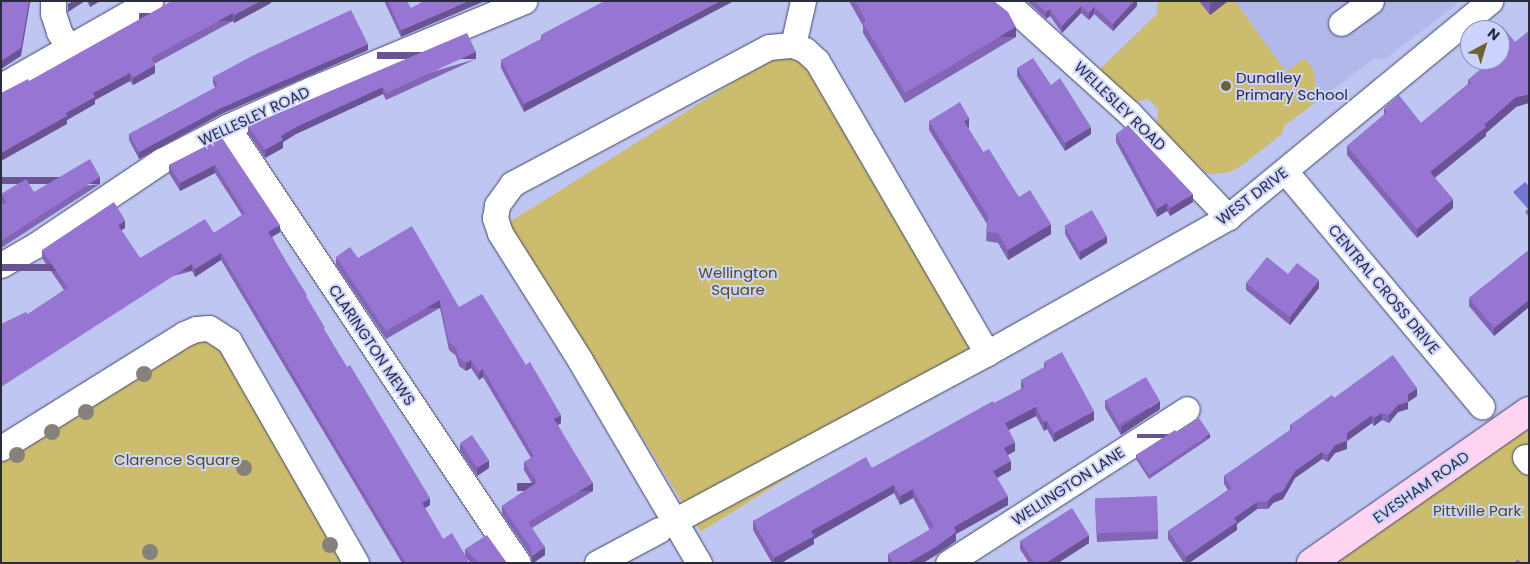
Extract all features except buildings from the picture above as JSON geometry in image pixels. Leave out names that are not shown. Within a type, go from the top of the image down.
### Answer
[{"type":"main road","name":"EVESHAM ROAD","points":[[1311,563],[1529,411]]},
{"type":"street","points":[[53,1],[53,13],[59,32],[68,46]]},
{"type":"street","points":[[1,86],[68,46],[150,1]]},
{"type":"street","name":"WELLESLEY ROAD","points":[[1,265],[161,161],[227,127],[312,88],[524,1]]},
{"type":"street","points":[[793,45],[803,1]]},
{"type":"street","name":"WELLESLEY ROAD","points":[[1005,1],[1129,113],[1228,217]]},
{"type":"street","points":[[1341,23],[1371,1]]},
{"type":"street","name":"WEST DRIVE","points":[[987,353],[1228,217],[1488,2]]},
{"type":"street","points":[[597,563],[666,525],[987,353],[816,61],[805,50],[793,45],[769,48],[512,184],[498,205],[495,218],[500,233],[580,360],[666,525],[699,563]]},
{"type":"street","name":"CLARINGTON MEWS","points":[[227,127],[518,563]]},
{"type":"street","name":"CENTRAL CROSS DRIVE","points":[[1285,171],[1482,407]]},
{"type":"street","points":[[1,448],[184,334],[196,329],[209,328],[229,341],[356,563]]},
{"type":"street","name":"WELLINGTON LANE","points":[[948,563],[1187,409]]},
{"type":"shaded area","name":"Dunalley Primary School","points":[[1158,1],[1458,1],[1455,6],[1385,59],[1375,58],[1284,126],[1282,134],[1242,165],[1230,172],[1216,174],[1206,173],[1157,126],[1158,109],[1148,99],[1132,102],[1099,70],[1157,14]]},
{"type":"green space","name":"Dunalley Primary School","points":[[1158,1],[1235,1],[1286,72],[1305,58],[1314,71],[1316,102],[1284,126],[1282,134],[1242,165],[1230,172],[1206,173],[1157,126],[1158,109],[1148,99],[1132,102],[1099,70],[1157,14]]},
{"type":"green space","name":"Wellington Square","points":[[793,45],[986,354],[701,532],[508,223]]},
{"type":"green space","name":"Clarence Square","points":[[209,328],[356,563],[1,563],[1,448]]},
{"type":"green space","name":"Pittville Park","points":[[1529,411],[1529,563],[1309,563]]},
{"type":"water","points":[[1525,182],[1529,186],[1529,217],[1525,212],[1528,209],[1513,192]]},
{"type":"place","name":"Dunalley Primary School","points":[[1226,86]]}]
